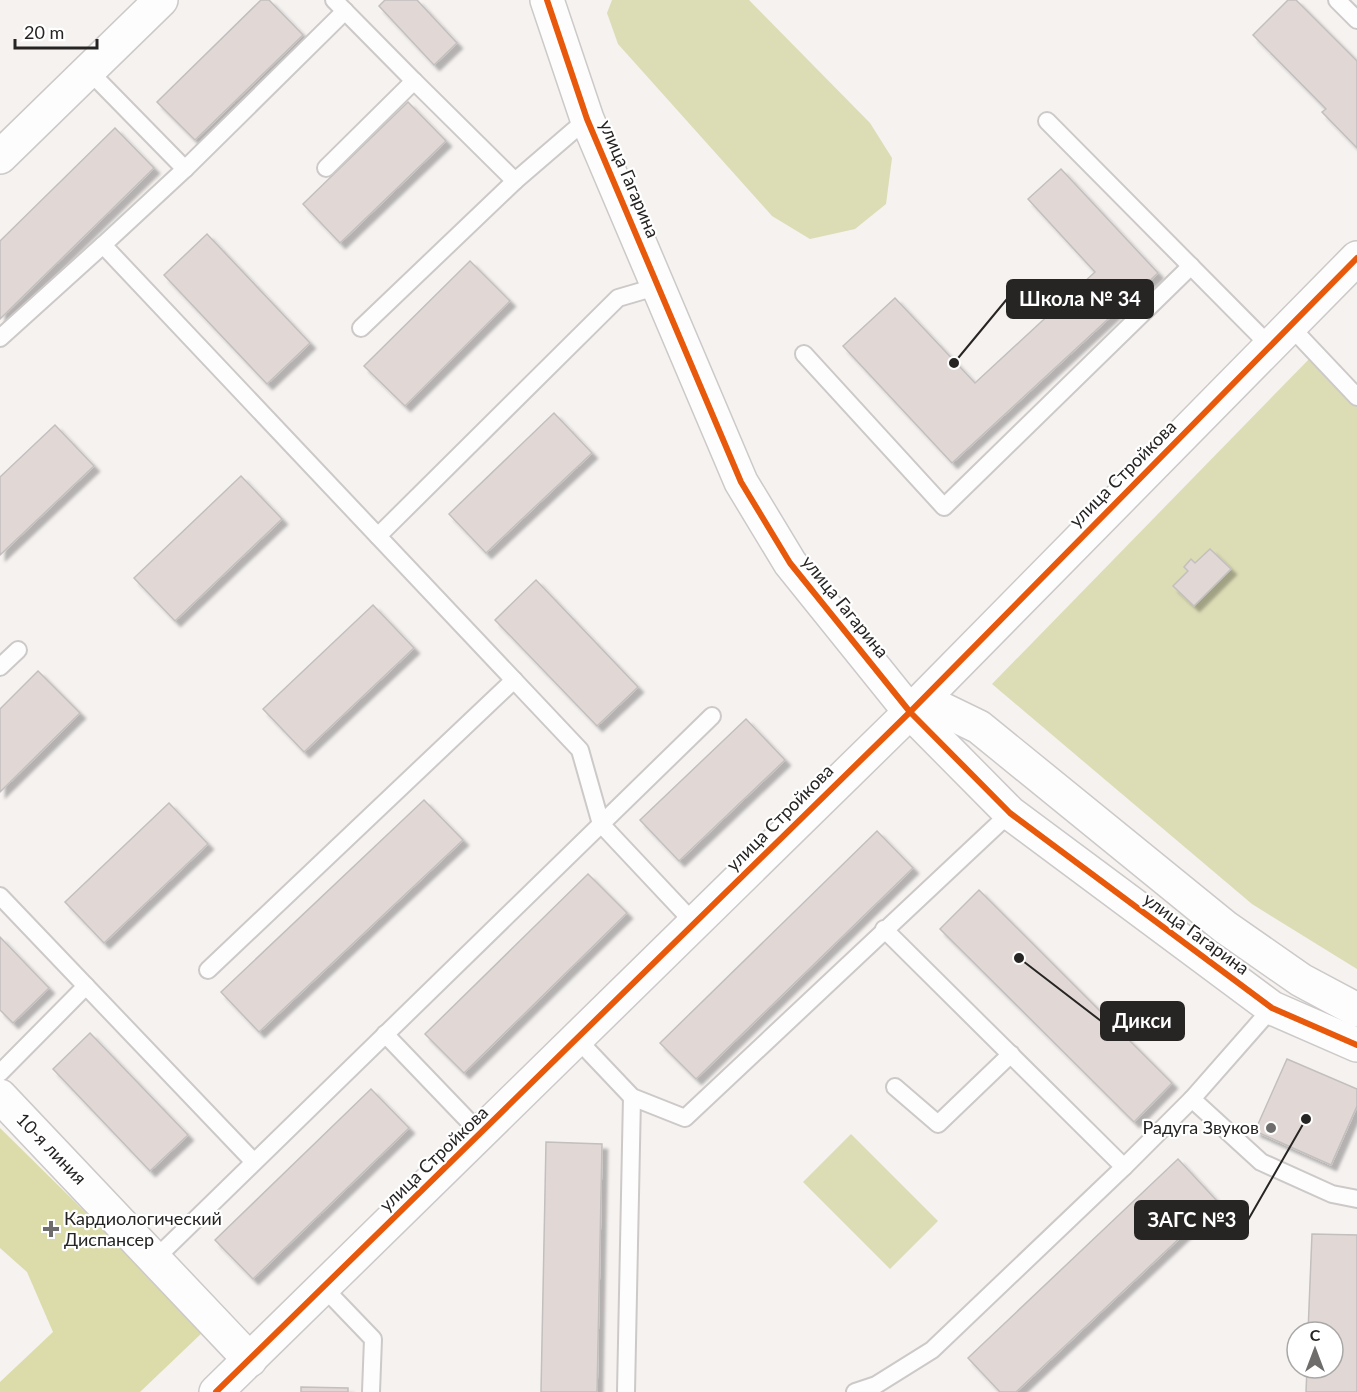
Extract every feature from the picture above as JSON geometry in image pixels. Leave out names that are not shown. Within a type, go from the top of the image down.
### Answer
[{"type":"street","points":[[4,144],[89,70],[161,0]]},
{"type":"street","name":"улица Гагарина","points":[[547,0],[587,119],[741,482],[790,563],[910,712],[1010,813],[1272,1008],[1357,1045]]},
{"type":"street","name":"улица Стройкова","points":[[216,1392],[910,712],[1357,258]]},
{"type":"street","name":"улица Гагарина","points":[[910,712],[944,710],[979,727],[1225,927],[1302,980],[1357,1010]]},
{"type":"street","name":"10-я линия","points":[[0,1096],[250,1360]]},
{"type":"lane","points":[[1337,0],[1357,20]]},
{"type":"lane","points":[[0,338],[185,169],[340,6],[514,181]]},
{"type":"lane","points":[[89,70],[185,169]]},
{"type":"lane","points":[[326,168],[414,81]]},
{"type":"lane","points":[[361,328],[514,181],[587,119]]},
{"type":"lane","points":[[1047,121],[1191,266],[1357,397]]},
{"type":"lane","points":[[103,244],[580,750],[601,824],[694,924]]},
{"type":"lane","points":[[804,354],[944,507],[1191,266]]},
{"type":"lane","points":[[378,536],[618,298],[659,286]]},
{"type":"lane","points":[[0,667],[18,650]]},
{"type":"lane","points":[[208,970],[514,680]]},
{"type":"lane","points":[[155,1259],[712,716]]},
{"type":"lane","points":[[577,1039],[632,1097],[685,1118],[1010,813]]},
{"type":"lane","points":[[0,896],[254,1162]]},
{"type":"lane","points":[[884,929],[1124,1167]]},
{"type":"lane","points":[[0,1073],[86,986]]},
{"type":"lane","points":[[855,1392],[876,1385],[932,1350],[1192,1099],[1272,1008]]},
{"type":"lane","points":[[386,1034],[481,1134]]},
{"type":"lane","points":[[895,1087],[938,1124],[1011,1054]]},
{"type":"lane","points":[[626,1392],[632,1097]]},
{"type":"lane","points":[[1192,1099],[1261,1162],[1332,1194],[1357,1199]]},
{"type":"lane","points":[[324,1288],[373,1339],[371,1392]]},
{"type":"green space","points":[[612,0],[749,0],[870,123],[892,158],[886,204],[855,229],[810,239],[772,216],[618,44],[607,13]]},
{"type":"green space","points":[[1315,353],[1357,397],[1357,969],[1252,904],[992,684]]},
{"type":"green space","name":"Кардиологический Диспансер","points":[[0,1128],[205,1330],[140,1392],[0,1392],[0,1382],[53,1332],[27,1272],[0,1248]]},
{"type":"green space","points":[[851,1134],[938,1221],[890,1269],[803,1182]]},
{"type":"building","points":[[261,0],[269,0],[303,35],[195,140],[157,102]]},
{"type":"building","points":[[385,0],[417,0],[457,43],[434,65],[379,6]]},
{"type":"building","points":[[1288,0],[1296,0],[1357,61],[1357,148],[1322,112],[1326,109],[1253,35]]},
{"type":"building","points":[[408,102],[446,141],[340,243],[303,204]]},
{"type":"building","points":[[115,128],[154,168],[0,319],[0,241]]},
{"type":"building","points":[[1061,169],[1158,273],[952,463],[843,346],[895,298],[975,383],[1095,272],[1028,199]]},
{"type":"building","points":[[207,234],[310,343],[267,384],[164,275]]},
{"type":"building","points":[[470,261],[510,301],[405,406],[364,366]]},
{"type":"building","points":[[554,413],[592,453],[486,553],[449,514]]},
{"type":"building","points":[[55,425],[94,466],[0,555],[0,477]]},
{"type":"building","points":[[241,476],[282,519],[175,621],[134,578]]},
{"type":"building","points":[[1210,549],[1231,569],[1194,606],[1173,586],[1188,571],[1184,567],[1191,559],[1195,563]]},
{"type":"building","points":[[536,580],[638,687],[597,726],[495,620]]},
{"type":"building","points":[[373,605],[414,648],[304,752],[263,709]]},
{"type":"building","points":[[38,671],[80,713],[0,792],[0,709]]},
{"type":"building","points":[[746,719],[785,760],[679,861],[640,820]]},
{"type":"building","points":[[424,800],[463,840],[259,1032],[221,992]]},
{"type":"building","points":[[169,803],[208,844],[104,943],[65,902]]},
{"type":"building","points":[[877,831],[913,868],[696,1079],[660,1043]]},
{"type":"building","points":[[588,874],[627,913],[464,1073],[425,1034]]},
{"type":"building","points":[[979,890],[1172,1083],[1134,1122],[940,929]]},
{"type":"building","points":[[0,937],[49,988],[13,1023],[0,1010]]},
{"type":"building","points":[[90,1033],[188,1135],[150,1171],[53,1069]]},
{"type":"building","points":[[1287,1059],[1357,1089],[1357,1106],[1331,1165],[1255,1131]]},
{"type":"building","points":[[371,1089],[409,1128],[253,1279],[215,1240]]},
{"type":"building","points":[[546,1142],[602,1144],[597,1392],[541,1392]]},
{"type":"building","points":[[1178,1159],[1218,1202],[1016,1392],[1000,1392],[968,1358]]},
{"type":"building","points":[[1312,1234],[1357,1235],[1357,1392],[1306,1392],[1306,1380],[1345,1380],[1345,1320],[1308,1320]]},
{"type":"building","points":[[301,1387],[348,1388],[348,1392],[301,1392]]},
{"type":"cycle path","points":[[547,0],[587,119],[741,482],[790,563],[910,712],[1010,813],[1272,1008],[1357,1045]]},
{"type":"cycle path","points":[[216,1392],[910,712],[1357,258]]},
{"type":"place","name":"Школа № 34","points":[[954,363]]},
{"type":"place","name":"Дикси","points":[[1019,958]]},
{"type":"place","name":"ЗАГС №3","points":[[1306,1119]]},
{"type":"place","name":"Радуга Звуков","points":[[1271,1128]]},
{"type":"place","name":"Кардиологический Диспансер","points":[[51,1229]]}]
